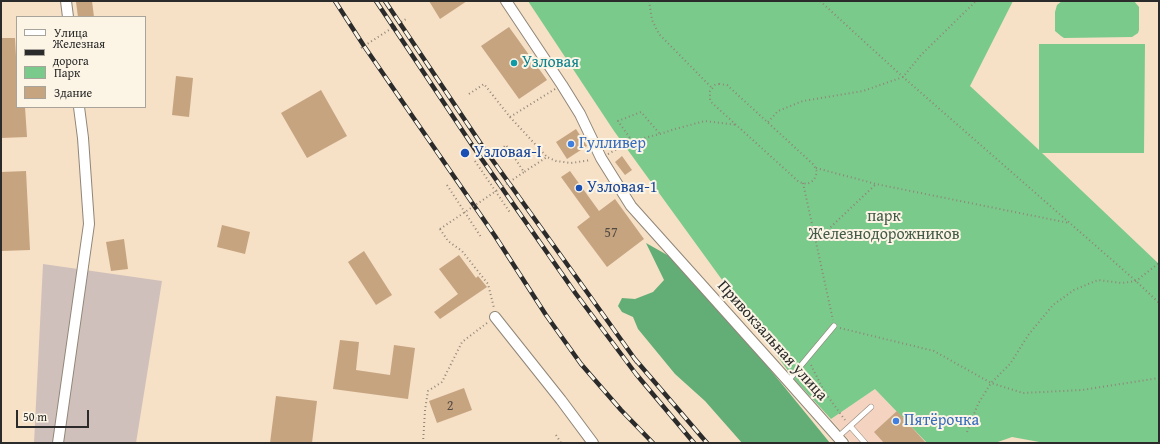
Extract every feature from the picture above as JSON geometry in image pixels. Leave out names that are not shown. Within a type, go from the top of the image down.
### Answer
[{"type":"street","points":[[66,1],[68,16]]},
{"type":"street","name":"Привокзальная улица","points":[[506,1],[580,114],[601,158],[631,206],[840,440]]},
{"type":"street","points":[[58,443],[89,224],[83,138],[79,108]]},
{"type":"street","points":[[495,317],[593,443]]},
{"type":"lane","points":[[788,381],[834,326]]},
{"type":"lane","points":[[840,440],[850,426],[872,407]]},
{"type":"lane","points":[[850,426],[865,443]]},
{"type":"path","points":[[649,1],[652,20],[658,34],[712,88]]},
{"type":"path","points":[[820,1],[903,77],[1136,281],[1159,303]]},
{"type":"path","points":[[768,122],[778,111],[803,101],[863,91],[903,77],[921,55],[976,1]]},
{"type":"path","points":[[360,48],[406,19]]},
{"type":"path","points":[[468,94],[484,84],[510,117],[547,157],[556,161],[571,163],[601,158],[632,141],[705,121],[737,126]]},
{"type":"path","points":[[719,84],[726,85],[768,122],[814,165],[817,172],[814,180],[807,184],[799,182],[712,102],[709,95],[712,88],[719,84]]},
{"type":"path","points":[[510,117],[562,85]]},
{"type":"path","points":[[632,141],[618,121],[641,112],[660,134]]},
{"type":"path","points":[[504,147],[506,146],[524,172]]},
{"type":"path","points":[[422,443],[428,391],[442,382],[462,342],[495,317],[488,284],[462,251],[448,241],[440,229],[547,157]]},
{"type":"path","points":[[475,161],[511,214]]},
{"type":"path","points":[[816,168],[876,184],[1070,224]]},
{"type":"path","points":[[803,183],[834,326],[934,351],[991,383],[1023,393],[1082,390],[1159,378]]},
{"type":"path","points":[[816,241],[876,184]]},
{"type":"path","points":[[447,185],[481,237]]},
{"type":"path","points":[[966,432],[978,404],[991,383],[1010,364],[1029,334],[1053,305],[1074,290],[1098,280],[1122,283],[1136,281],[1159,263]]},
{"type":"path","points":[[807,358],[824,391],[850,426]]},
{"type":"path","points":[[556,435],[561,443]]},
{"type":"shaded area","points":[[43,264],[162,281],[136,443],[34,443]]},
{"type":"shaded area","points":[[875,389],[927,443],[852,443],[831,419]]},
{"type":"green space","name":"парк Железнодорожников","points":[[528,1],[1013,1],[970,86],[1039,150],[1039,44],[1145,44],[1144,153],[1042,153],[1159,264],[1159,443],[1045,443],[1012,437],[995,443],[927,443],[875,389],[831,419],[794,379],[614,131]]},
{"type":"green space","points":[[1062,1],[1134,1],[1139,7],[1138,33],[1132,37],[1064,38],[1055,31],[1055,12],[1057,5]]},
{"type":"green space","points":[[646,243],[685,265],[830,443],[742,443],[705,401],[675,374],[638,329],[633,317],[622,312],[618,306],[622,298],[635,299],[653,292],[664,280]]},
{"type":"building","points":[[92,1],[94,16],[78,16],[76,2]]},
{"type":"building","points":[[429,1],[467,1],[440,19]]},
{"type":"building","name":"Узловая","points":[[509,27],[547,80],[519,99],[481,46]]},
{"type":"building","points":[[1,38],[15,38],[16,108],[25,108],[27,137],[1,138]]},
{"type":"building","points":[[176,76],[193,78],[189,117],[172,115]]},
{"type":"building","points":[[321,90],[347,136],[307,158],[281,113]]},
{"type":"building","name":"Гулливер","points":[[576,129],[587,146],[567,159],[556,142]]},
{"type":"building","points":[[622,156],[632,170],[625,175],[615,162]]},
{"type":"building","points":[[26,171],[30,250],[1,251],[1,172]]},
{"type":"building","points":[[570,171],[599,211],[615,199],[644,239],[607,267],[577,227],[590,217],[561,177]]},
{"type":"building","points":[[222,225],[250,232],[245,254],[217,247]]},
{"type":"building","points":[[124,239],[128,269],[111,271],[106,242]]},
{"type":"building","points":[[364,251],[392,295],[376,305],[348,262]]},
{"type":"building","points":[[459,255],[476,278],[478,276],[487,287],[440,319],[434,312],[458,294],[439,269]]},
{"type":"building","points":[[340,340],[359,342],[356,370],[390,375],[394,345],[415,348],[408,399],[333,389]]},
{"type":"building","points":[[464,388],[472,410],[437,423],[429,401]]},
{"type":"building","points":[[276,396],[317,401],[312,443],[270,443]]},
{"type":"building","name":"Пятёрочка","points":[[897,411],[926,443],[884,443],[874,432]]},
{"type":"railway","points":[[335,1],[364,46],[495,236],[546,315],[581,364],[621,410],[653,443]]},
{"type":"railway","points":[[376,1],[474,148],[576,294],[636,374],[694,443]]},
{"type":"railway","points":[[385,1],[481,144],[637,362]]},
{"type":"railway","points":[[634,358],[707,443]]},
{"type":"place","name":"Узловая","points":[[514,63]]},
{"type":"place","name":"Гулливер","points":[[571,144]]},
{"type":"place","name":"Узловая-I","points":[[465,153]]},
{"type":"place","name":"Узловая-1","points":[[579,188]]},
{"type":"place","name":"Пятёрочка","points":[[896,421]]}]
